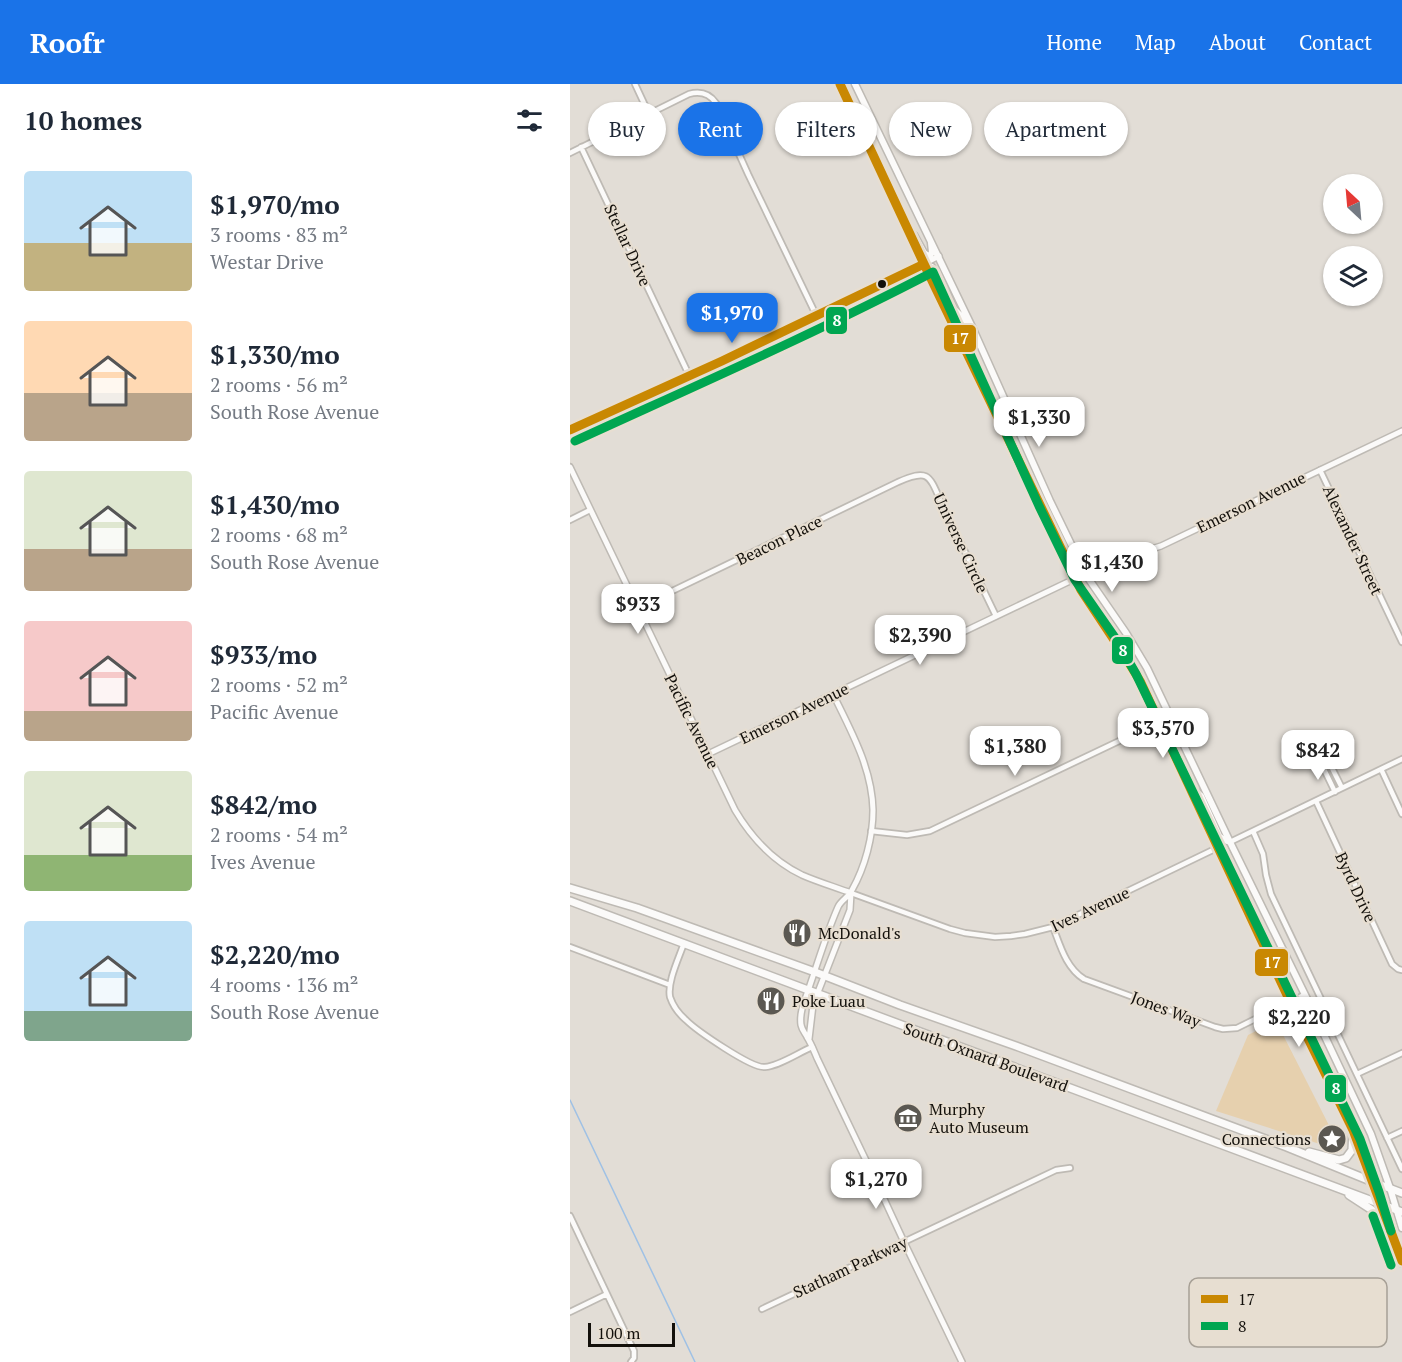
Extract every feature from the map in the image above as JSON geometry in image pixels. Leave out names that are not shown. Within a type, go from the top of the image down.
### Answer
[{"type":"main road","points":[[840,84],[1076,579],[1095,614],[1131,664],[1219,847],[1353,1130],[1402,1262]]},
{"type":"main road","points":[[855,84],[939,256],[1086,575],[1143,659],[1371,1134],[1399,1211],[1402,1228]]},
{"type":"main road","points":[[905,223],[928,256],[932,252],[931,240]]},
{"type":"main road","points":[[924,264],[932,267],[954,309],[973,329]]},
{"type":"main road","points":[[1188,785],[1201,796],[1219,836],[1230,842]]},
{"type":"main road","name":"South Oxnard Boulevard","points":[[570,888],[637,908],[825,976],[1287,1146],[1402,1193]]},
{"type":"main road","name":"South Oxnard Boulevard","points":[[570,901],[1399,1211]]},
{"type":"main road","points":[[1287,1146],[1339,1160],[1346,1158],[1352,1150],[1353,1130]]},
{"type":"main road","points":[[1337,1187],[1372,1210],[1402,1262]]},
{"type":"street","points":[[635,84],[643,102]]},
{"type":"street","points":[[666,106],[689,94],[699,92],[707,94],[716,103],[747,174],[817,316]]},
{"type":"street","points":[[570,153],[588,144]]},
{"type":"street","name":"Stellar Drive","points":[[581,147],[689,375]]},
{"type":"street","points":[[570,430],[723,361],[939,256]]},
{"type":"street","name":"Emerson Avenue","points":[[708,754],[996,616],[1076,579],[1161,546],[1402,431]]},
{"type":"street","name":"Pacific Avenue","points":[[570,467],[735,810],[751,834],[781,862],[802,875],[851,893]]},
{"type":"street","name":"Alexander Street","points":[[1320,470],[1402,642]]},
{"type":"street","name":"Beacon Place","points":[[638,608],[898,482],[910,477],[921,476]]},
{"type":"street","name":"Universe Circle","points":[[921,476],[930,479],[934,485],[996,616]]},
{"type":"street","points":[[570,520],[590,510]]},
{"type":"street","points":[[809,1039],[812,1011],[850,910],[851,893],[863,862],[873,812],[872,797],[859,748],[833,694]]},
{"type":"street","points":[[871,831],[907,835],[930,831],[1159,722]]},
{"type":"street","points":[[1327,758],[1342,788]]},
{"type":"street","points":[[1230,842],[1402,759]]},
{"type":"street","points":[[1320,761],[1335,792]]},
{"type":"street","points":[[1381,769],[1402,814]]},
{"type":"street","name":"Byrd Drive","points":[[1316,801],[1392,964],[1401,970]]},
{"type":"street","points":[[1253,831],[1263,854],[1271,894],[1402,1169]]},
{"type":"street","name":"Ives Avenue","points":[[851,893],[950,929],[995,937],[1011,936],[1053,927],[1219,847]]},
{"type":"street","points":[[851,893],[839,904],[808,990],[801,1016],[801,1027],[809,1039],[962,1362]]},
{"type":"street","name":"Jones Way","points":[[1053,927],[1070,966],[1084,979],[1215,1027],[1237,1028],[1304,995]]},
{"type":"street","points":[[684,944],[670,985],[671,999],[676,1010],[685,1019],[757,1067],[772,1066],[812,1047]]},
{"type":"street","points":[[570,947],[670,985]]},
{"type":"street","points":[[1357,1074],[1402,1053]]},
{"type":"street","points":[[1388,1138],[1402,1131]]},
{"type":"street","name":"Statham Parkway","points":[[762,1309],[1056,1170],[1070,1168]]},
{"type":"street","points":[[570,1216],[634,1351],[633,1360]]},
{"type":"street","points":[[570,1233],[577,1230]]},
{"type":"street","points":[[570,1312],[607,1294]]},
{"type":"shaded area","points":[[1276,1021],[1342,1151],[1216,1111],[1248,1035]]},
{"type":"waterway","points":[[570,1100],[695,1362]]},
{"type":"transit line","name":"17","points":[[840,84],[1081,590],[1140,681],[1295,1012],[1353,1130],[1402,1261]]},
{"type":"transit line","name":"17","points":[[570,430],[722,361],[924,264]]},
{"type":"transit line","name":"8","points":[[575,441],[800,338],[933,272],[1075,580],[1116,639],[1136,674],[1360,1139],[1391,1231]]},
{"type":"transit line","name":"8","points":[[1373,1216],[1391,1265]]},
{"type":"place","name":"McDonald's","points":[[797,933]]},
{"type":"place","name":"Poke Luau","points":[[771,1001]]},
{"type":"place","name":"Murphy Auto Museum","points":[[908,1118]]},
{"type":"place","name":"Connections","points":[[1332,1139]]}]
